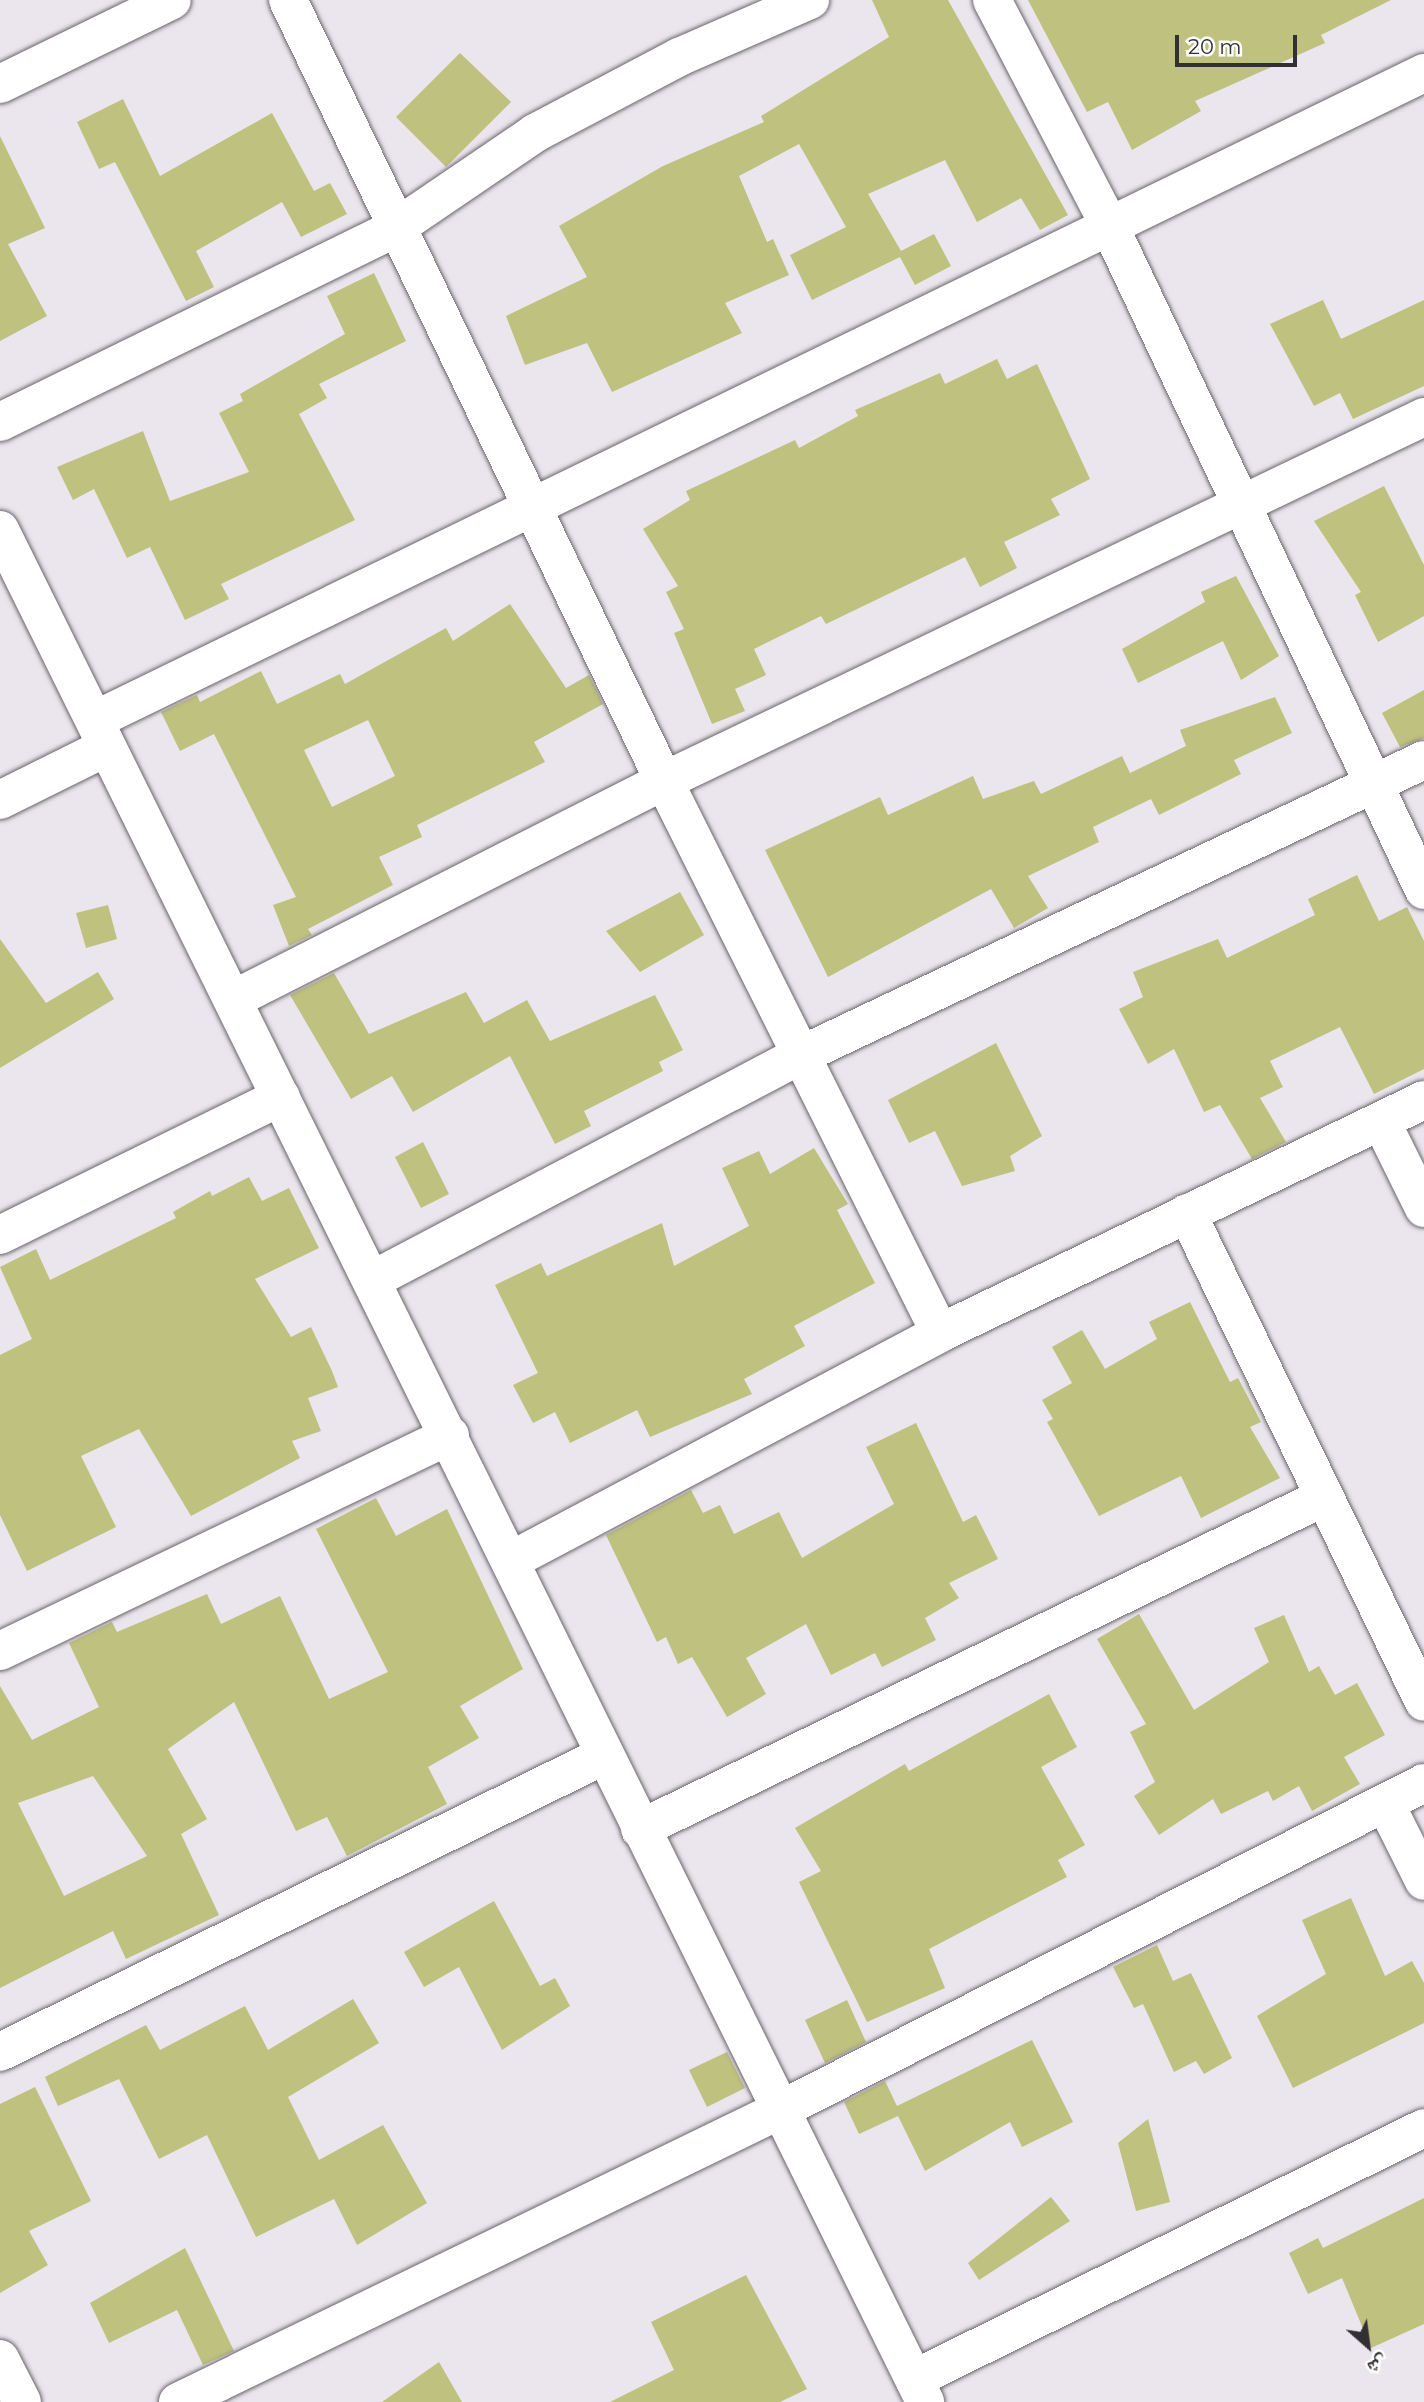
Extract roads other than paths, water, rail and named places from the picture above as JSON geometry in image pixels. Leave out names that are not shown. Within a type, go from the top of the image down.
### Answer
[{"type":"street","points":[[0,84],[172,0]]},
{"type":"street","points":[[288,0],[394,229],[664,781],[940,1334]]},
{"type":"street","points":[[0,422],[394,229],[535,133],[679,57],[810,0]]},
{"type":"street","points":[[992,0],[1108,223],[1424,890]]},
{"type":"street","points":[[0,800],[101,733],[531,505],[1108,223],[1424,74]]},
{"type":"street","points":[[236,998],[664,781],[1240,502],[1424,417]]},
{"type":"street","points":[[0,530],[236,998],[281,1097],[450,1434],[603,1756],[920,2391],[1424,2127]]},
{"type":"street","points":[[374,1279],[801,1055],[1424,760]]},
{"type":"street","points":[[0,1235],[281,1097]]},
{"type":"street","points":[[510,1561],[940,1334],[1424,1100]]},
{"type":"street","points":[[1381,1121],[1424,1208]]},
{"type":"street","points":[[1187,1213],[1424,1702]]},
{"type":"street","points":[[0,1651],[450,1434]]},
{"type":"street","points":[[639,1829],[1324,1497]]},
{"type":"street","points":[[0,2052],[603,1756]]},
{"type":"street","points":[[178,2402],[780,2110],[1424,1783]]},
{"type":"street","points":[[1385,1803],[1424,1881]]},
{"type":"street","points":[[0,2359],[22,2402]]}]
